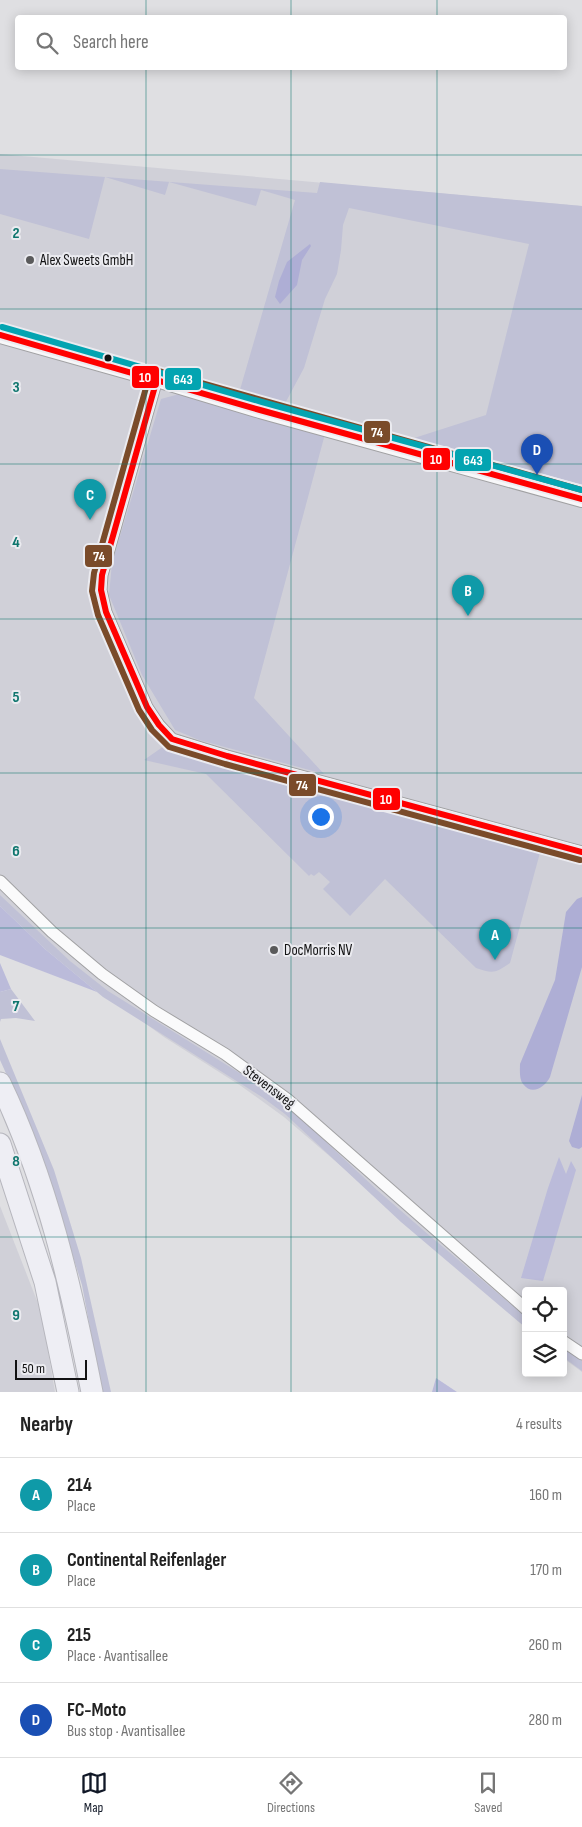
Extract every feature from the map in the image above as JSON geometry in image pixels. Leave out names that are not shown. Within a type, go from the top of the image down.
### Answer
[{"type":"highway","points":[[0,1084],[37,1171],[55,1228],[92,1392]]},
{"type":"highway","points":[[0,1144],[45,1282],[68,1392]]},
{"type":"street","points":[[0,335],[260,410],[582,499]]},
{"type":"street","points":[[157,379],[102,574],[101,590],[106,612],[140,693],[158,725],[172,739],[227,756],[582,852]]},
{"type":"street","name":"Stevensweg","points":[[0,881],[52,932],[102,974],[154,1011],[233,1059],[288,1099],[522,1305]]},
{"type":"street","points":[[567,1344],[582,1354]]},
{"type":"shaded area","points":[[0,154],[582,206],[582,1372],[567,1361],[567,1287],[522,1287],[522,1322],[284,1117],[241,1086],[164,1037],[120,1005],[0,900]]},
{"type":"shaded area","points":[[0,169],[317,193],[320,182],[582,206],[582,489],[408,440],[486,415],[529,244],[349,208],[343,225],[337,274],[325,299],[304,368],[281,411],[237,400],[295,200],[261,190],[256,206],[169,182],[165,195],[105,177],[89,239],[0,214]]},
{"type":"shaded area","points":[[310,244],[311,246],[302,260],[297,285],[280,304],[275,297],[287,262]]},
{"type":"shaded area","points":[[183,393],[325,434],[254,698],[324,774],[199,740],[175,730],[142,675],[109,595],[112,563],[161,399]]},
{"type":"shaded area","points":[[164,746],[179,747],[541,849],[510,963],[494,972],[476,968],[385,879],[350,916],[323,889],[330,882],[319,872],[314,876],[311,874],[309,876],[206,774],[144,760]]},
{"type":"shaded area","points":[[0,895],[70,961],[108,991],[267,1090],[290,1108],[377,1190],[522,1314],[522,1325],[401,1222],[285,1114],[262,1097],[103,997],[45,949],[0,906]]},
{"type":"shaded area","points":[[582,897],[582,967],[550,1077],[542,1087],[534,1090],[530,1089],[522,1082],[520,1064],[555,980],[566,912],[577,899]]},
{"type":"shaded area","points":[[0,906],[45,949],[97,992],[0,955]]},
{"type":"shaded area","points":[[0,963],[11,989],[0,992]]},
{"type":"shaded area","points":[[11,989],[35,1021],[16,1018],[1,1019],[0,1022],[0,992]]},
{"type":"shaded area","points":[[0,1039],[54,1170],[81,1258],[111,1392],[102,1392],[82,1285],[36,1140],[0,1060]]},
{"type":"shaded area","points":[[582,1095],[582,1147],[579,1149],[572,1147],[569,1141]]},
{"type":"shaded area","points":[[559,1157],[566,1174],[571,1161],[576,1170],[543,1281],[521,1278],[548,1188]]},
{"type":"shaded area","points":[[0,1206],[41,1311],[55,1392],[0,1392]]},
{"type":"shaded area","points":[[567,1350],[582,1361],[582,1371],[567,1360]]},
{"type":"shaded area","points":[[436,1378],[457,1392],[432,1392]]},
{"type":"transit line","name":"643","points":[[2,327],[262,402],[582,490]]},
{"type":"transit line","name":"10","points":[[0,335],[260,410],[582,499]]},
{"type":"transit line","name":"74","points":[[580,860],[225,764],[169,747],[152,730],[139,710],[98,615],[92,591],[94,573],[149,377],[155,370],[582,490]]},
{"type":"transit line","name":"10","points":[[157,379],[102,575],[101,590],[106,612],[147,707],[159,725],[172,739],[227,756],[582,852]]},
{"type":"place","name":"Alex Sweets GmbH","points":[[30,260]]},
{"type":"place","name":"FC-Moto","points":[[537,475]]},
{"type":"place","name":"215","points":[[90,520]]},
{"type":"place","name":"Continental Reifenlager","points":[[468,616]]},
{"type":"place","name":"DocMorris NV","points":[[274,950]]},
{"type":"place","name":"214","points":[[495,960]]}]
